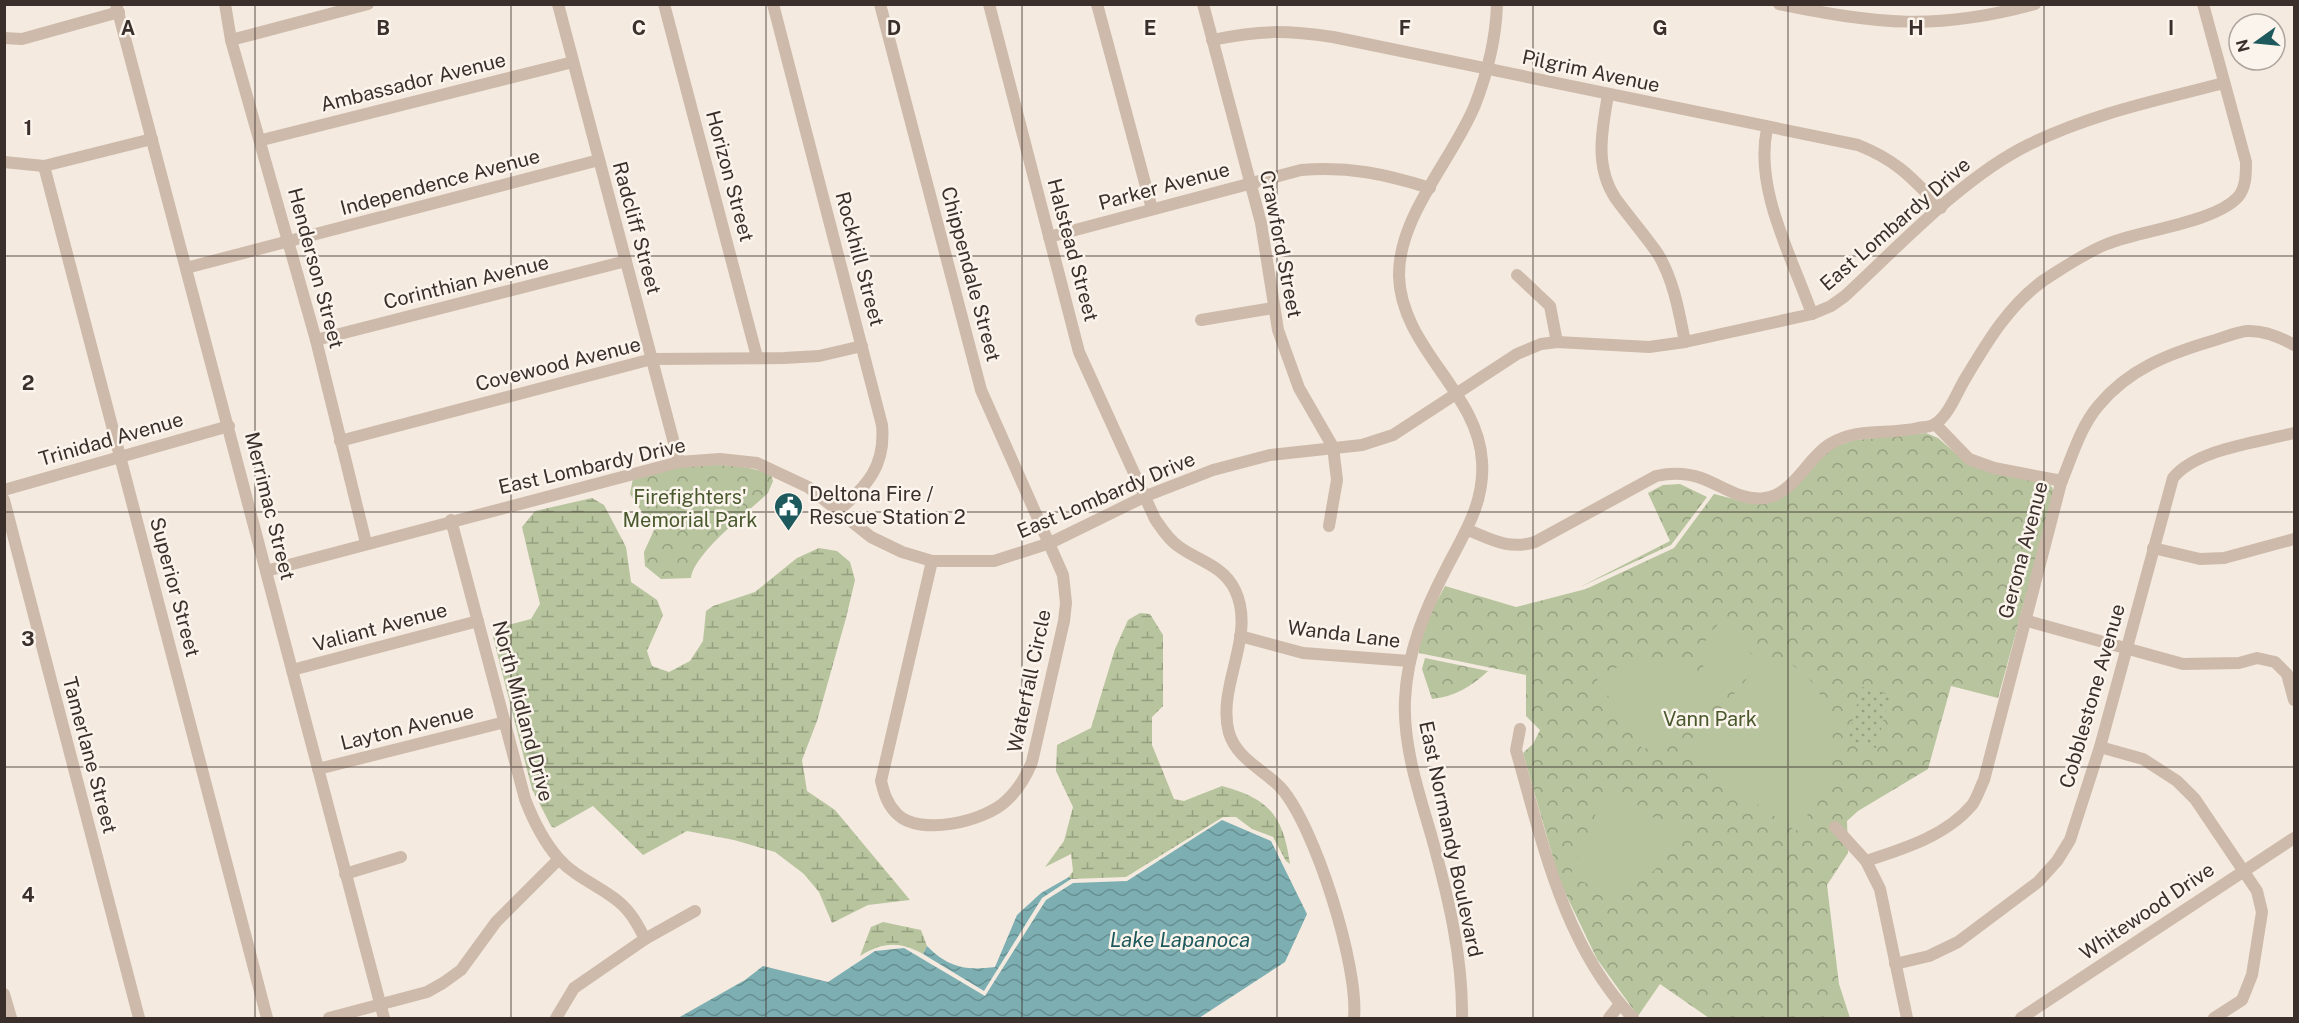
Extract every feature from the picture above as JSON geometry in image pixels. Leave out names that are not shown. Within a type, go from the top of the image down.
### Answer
[{"type":"street","name":"Henderson Street","points":[[225,4],[231,40],[262,140],[316,340],[366,543]]},
{"type":"street","points":[[231,40],[368,4]]},
{"type":"street","name":"Radcliff Street","points":[[558,4],[679,462]]},
{"type":"street","name":"Horizon Street","points":[[664,4],[757,357]]},
{"type":"street","name":"Rockhill Street","points":[[773,4],[882,425],[884,443],[876,471],[838,511]]},
{"type":"street","name":"Chippendale Street","points":[[880,4],[981,390],[1050,543]]},
{"type":"street","name":"Halstead Street","points":[[989,4],[1079,352],[1166,535],[1180,548],[1219,570],[1234,589],[1242,611],[1227,710],[1228,730],[1234,747],[1281,788],[1301,818],[1339,916],[1350,966],[1354,1018]]},
{"type":"street","points":[[1097,4],[1152,209]]},
{"type":"street","name":"Crawford Street","points":[[1203,4],[1268,258],[1273,309],[1285,355],[1299,388],[1333,447]]},
{"type":"street","name":"East Normandy Boulevard","points":[[1462,1018],[1462,991],[1454,932],[1412,767],[1405,729],[1409,662],[1427,611],[1476,511],[1482,459],[1473,424],[1408,317],[1399,276],[1406,234],[1475,105],[1497,21],[1497,4]]},
{"type":"street","points":[[1779,4],[1887,23],[1937,23],[1988,17],[2035,4]]},
{"type":"street","points":[[1468,530],[1505,546],[1518,547],[1535,542],[1656,476],[1670,473],[1699,477],[1744,497],[1766,498],[1783,490],[1826,446],[1839,438],[1860,432],[1902,432],[1935,424],[1947,410],[1990,336],[2021,300],[2043,281],[2106,244],[2226,208],[2240,195],[2246,181],[2246,162],[2203,4]]},
{"type":"street","points":[[4,39],[22,39],[118,8]]},
{"type":"street","name":"Merrimac Street","points":[[118,8],[384,1018]]},
{"type":"street","name":"Pilgrim Avenue","points":[[1212,40],[1254,31],[1291,31],[1333,37],[1767,129],[1858,146],[1882,155],[1902,168],[1941,208]]},
{"type":"street","name":"Ambassador Avenue","points":[[262,140],[573,62]]},
{"type":"street","name":"East Lombardy Drive","points":[[266,571],[451,520],[679,462],[720,459],[757,463],[808,487],[871,537],[902,552],[932,561],[994,561],[1050,543],[1146,496],[1214,470],[1270,455],[1362,445],[1393,435],[1456,396],[1517,354],[1541,344],[1557,342],[1648,347],[1685,342],[1812,314],[1831,306],[1845,296],[1941,208],[1988,170],[2026,146],[2083,120],[2224,83]]},
{"type":"street","points":[[1608,95],[1601,135],[1601,161],[1606,178],[1615,197],[1658,254],[1670,279],[1685,342]]},
{"type":"street","points":[[1767,129],[1763,165],[1768,194],[1812,314]]},
{"type":"street","points":[[4,162],[44,166],[152,139]]},
{"type":"street","name":"Independence Avenue","points":[[186,268],[599,160]]},
{"type":"street","name":"Superior Street","points":[[44,166],[267,1018]]},
{"type":"street","name":"Parker Avenue","points":[[1049,237],[1301,170],[1336,167],[1385,174],[1430,188]]},
{"type":"street","name":"Corinthian Avenue","points":[[316,340],[626,261]]},
{"type":"street","points":[[1517,275],[1550,306],[1557,342]]},
{"type":"street","points":[[1201,320],[1273,309]]},
{"type":"street","name":"Gerona Avenue","points":[[1866,861],[1923,840],[1955,822],[1973,804],[1984,780],[2062,481],[2077,443],[2098,405],[2138,369],[2171,354],[2246,331],[2268,333],[2295,345]]},
{"type":"street","name":"Covewood Avenue","points":[[340,441],[652,359],[819,356],[862,346]]},
{"type":"street","points":[[1935,424],[1969,459],[1994,468],[2062,481]]},
{"type":"street","name":"Trinidad Avenue","points":[[4,490],[229,426]]},
{"type":"street","name":"Cobblestone Avenue","points":[[1895,964],[1929,956],[1958,942],[2038,882],[2057,861],[2070,840],[2100,747],[2173,477],[2182,467],[2197,458],[2295,433]]},
{"type":"street","points":[[1329,525],[1337,480],[1333,447]]},
{"type":"street","name":"Tamerlane Street","points":[[4,500],[139,1018]]},
{"type":"street","name":"North Midland Drive","points":[[451,520],[525,799],[535,823],[559,859],[582,879],[620,903],[634,919],[645,939]]},
{"type":"street","points":[[2153,548],[2200,558],[2224,558],[2295,539]]},
{"type":"street","name":"Waterfall Circle","points":[[932,561],[881,781],[884,797],[897,815],[919,824],[940,825],[987,814],[1006,802],[1026,777],[1032,762],[1066,603],[1063,575],[1050,543]]},
{"type":"street","points":[[2024,620],[2183,664],[2227,664],[2257,658],[2275,662],[2287,675],[2295,700]]},
{"type":"street","name":"Valiant Avenue","points":[[292,670],[478,621]]},
{"type":"street","name":"Wanda Lane","points":[[1240,636],[1303,653],[1409,662]]},
{"type":"street","name":"Layton Avenue","points":[[318,769],[505,722]]},
{"type":"street","points":[[1520,729],[1516,750],[1557,892],[1583,948],[1620,1004],[1633,1018]]},
{"type":"street","points":[[2100,747],[2143,759],[2177,781],[2195,799],[2257,891],[2262,912],[2252,975],[2241,1000],[2214,1018]]},
{"type":"street","points":[[1834,827],[1866,861],[1880,889],[1907,1018]]},
{"type":"street","name":"Whitewood Drive","points":[[2021,1018],[2295,838]]},
{"type":"street","points":[[345,874],[402,857]]},
{"type":"street","points":[[329,1018],[427,992],[461,970],[496,922],[559,859]]},
{"type":"street","points":[[556,1018],[574,988],[645,939],[695,911]]},
{"type":"street","points":[[4,994],[11,1018]]},
{"type":"street","points":[[1610,1018],[1620,1004]]},
{"type":"green space","name":"Vann Park","points":[[1926,433],[1938,438],[1969,465],[2043,479],[2052,487],[2054,493],[1998,698],[1951,686],[1928,769],[1858,811],[1847,821],[1848,853],[1827,885],[1839,984],[1850,1018],[1709,1018],[1660,984],[1638,1016],[1597,959],[1560,882],[1523,753],[1533,744],[1540,730],[1526,716],[1526,675],[1419,653],[1421,635],[1428,618],[1445,586],[1516,607],[1586,589],[1674,548],[1714,494],[1742,501],[1762,502],[1834,447],[1854,440]]},
{"type":"green space","name":"Firefighters' Memorial Park","points":[[689,465],[751,468],[771,475],[773,481],[768,493],[711,545],[694,568],[691,578],[661,579],[645,566],[644,552],[654,530],[630,494],[633,478]]},
{"type":"green space","points":[[721,477],[739,496],[711,523],[693,505]]},
{"type":"green space","points":[[1680,484],[1707,497],[1671,545],[1580,587],[1670,541],[1648,493],[1663,485]]},
{"type":"green space","points":[[592,498],[604,505],[626,547],[631,582],[657,600],[663,615],[647,651],[652,666],[669,672],[690,661],[703,641],[706,611],[713,606],[755,592],[797,558],[819,548],[837,551],[850,562],[855,580],[846,618],[817,721],[802,760],[807,791],[835,810],[910,900],[868,905],[832,923],[819,892],[804,874],[775,852],[734,840],[687,831],[643,855],[593,806],[554,828],[551,826],[532,789],[493,637],[500,627],[531,619],[540,604],[522,527],[535,511]]},
{"type":"green space","points":[[1140,613],[1150,614],[1163,635],[1163,706],[1152,717],[1152,745],[1174,799],[1184,801],[1222,786],[1252,797],[1263,804],[1278,822],[1290,864],[1273,837],[1252,829],[1236,817],[1223,817],[1126,877],[1071,879],[1069,877],[1073,871],[1071,854],[1045,867],[1064,841],[1073,807],[1056,771],[1057,745],[1091,728],[1115,649],[1128,620]]},
{"type":"green space","points":[[1721,622],[1755,658],[1721,696],[1658,750],[1642,748],[1597,679],[1630,662],[1668,658],[1691,667],[1704,680],[1705,642]]},
{"type":"green space","points":[[1425,658],[1488,671],[1462,690],[1432,699],[1422,669]]},
{"type":"green space","points":[[1774,659],[1802,672],[1813,684],[1822,698],[1832,730],[1832,762],[1827,781],[1796,831],[1692,759],[1689,747],[1762,661]]},
{"type":"green space","points":[[1862,687],[1890,695],[1876,748],[1847,740]]},
{"type":"green space","points":[[1604,794],[1682,831],[1662,863],[1650,874],[1622,887],[1606,888],[1570,876]]},
{"type":"green space","points":[[883,922],[921,930],[927,946],[923,954],[899,945],[891,945],[876,948],[860,956],[871,927]]},
{"type":"water","name":"Lake Lapanoca","points":[[1222,820],[1271,841],[1307,914],[1285,962],[1199,1018],[678,1018],[745,980],[763,966],[828,982],[875,951],[904,948],[985,996],[1046,900],[1073,883],[1127,881]]},
{"type":"water","points":[[1069,877],[1071,879],[1042,898],[984,991],[923,954],[927,946],[942,959],[958,966],[995,967],[1017,915],[1041,893]]},
{"type":"place","name":"Deltona Fire / Rescue Station 2","points":[[788,532]]}]
